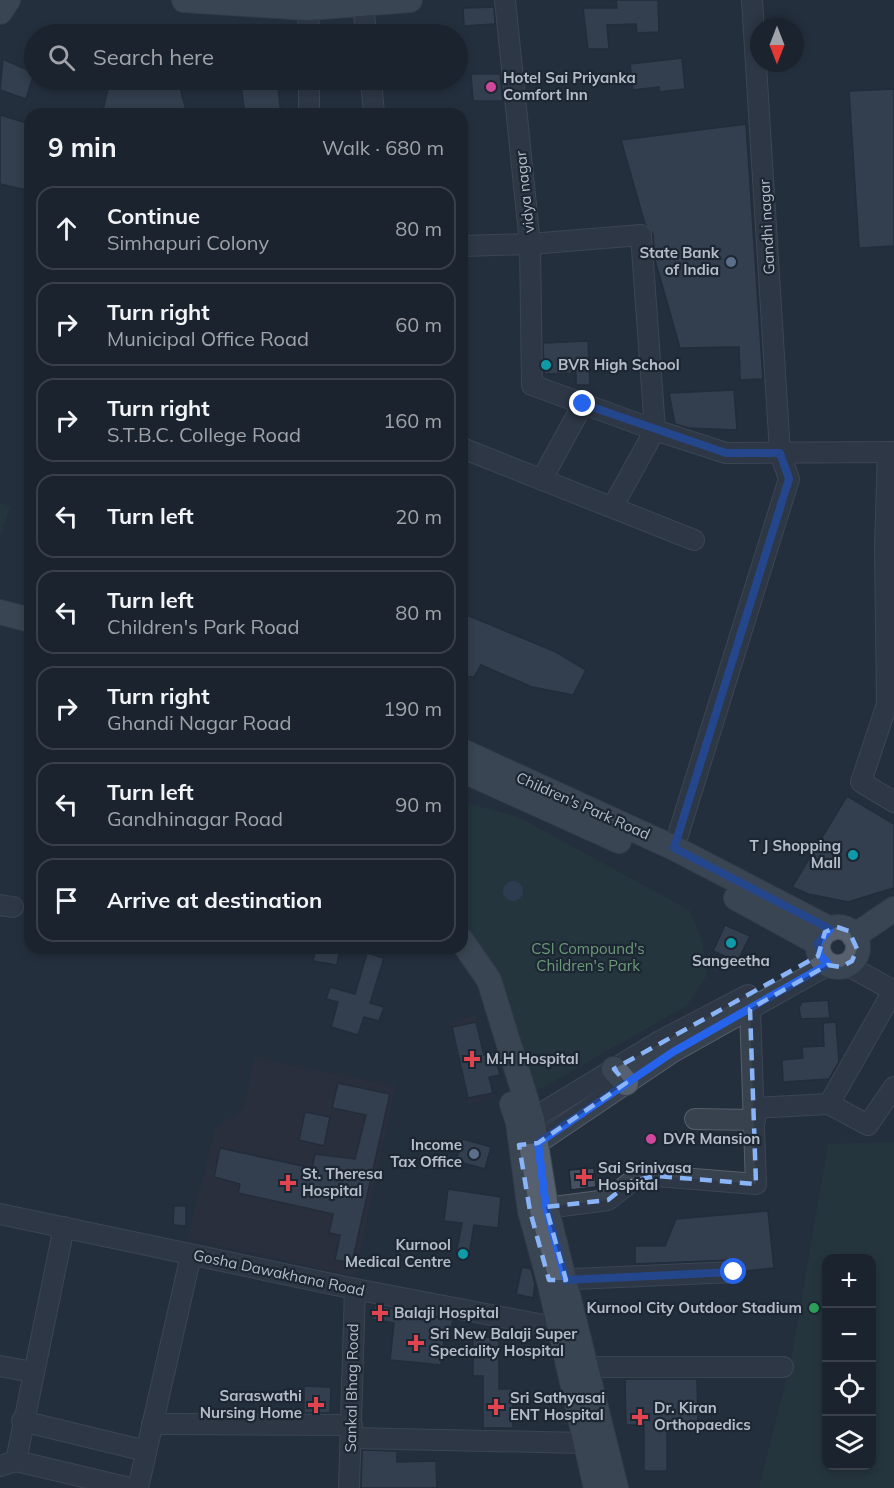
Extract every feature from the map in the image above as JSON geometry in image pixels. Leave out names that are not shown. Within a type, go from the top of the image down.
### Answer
[{"type":"main road","points":[[0,12],[8,0]]},
{"type":"main road","points":[[184,0],[308,8],[410,0]]},
{"type":"main road","points":[[0,612],[24,618]]},
{"type":"main road","points":[[0,628],[24,634]]},
{"type":"main road","name":"Children's Park Road","points":[[468,755],[674,848],[839,949]]},
{"type":"main road","name":"Children's Park Road","points":[[468,773],[689,873],[839,949]]},
{"type":"main road","points":[[839,949],[894,909]]},
{"type":"main road","points":[[839,949],[894,927]]},
{"type":"main road","points":[[468,950],[489,980],[527,1132],[538,1209],[557,1280],[587,1367],[616,1488]]},
{"type":"main road","points":[[452,954],[474,984],[527,1132]]},
{"type":"main road","points":[[557,1280],[559,1328],[596,1488]]},
{"type":"street","name":"vidya nagar","points":[[505,0],[530,244],[532,385],[583,404]]},
{"type":"street","name":"Gandhi nagar","points":[[674,848],[789,479],[780,453],[752,0]]},
{"type":"street","points":[[363,4],[365,24]]},
{"type":"street","points":[[308,8],[309,24]]},
{"type":"street","points":[[309,90],[309,108]]},
{"type":"street","points":[[371,90],[373,108]]},
{"type":"street","points":[[468,246],[530,244],[641,235],[655,430],[613,506]]},
{"type":"street","points":[[542,479],[583,404],[726,453],[891,452],[887,704],[861,782],[894,802]]},
{"type":"street","points":[[468,450],[694,540]]},
{"type":"street","points":[[839,949],[894,978]]},
{"type":"street","points":[[829,1104],[894,991],[839,949]]},
{"type":"street","points":[[527,1132],[620,1076],[673,1052],[750,1009],[839,949]]},
{"type":"street","points":[[620,1076],[660,1041],[839,949]]},
{"type":"street","points":[[538,1209],[608,1200],[632,1181],[656,1176],[756,1184],[750,1009]]},
{"type":"street","points":[[695,1119],[829,1104],[868,1125],[894,1087]]},
{"type":"street","name":"Gosha Dawakhana Road","points":[[0,1214],[355,1289],[559,1328]]},
{"type":"street","points":[[64,1227],[22,1421],[8,1464],[130,1488]]},
{"type":"street","points":[[138,1488],[191,1255]]},
{"type":"street","points":[[557,1280],[734,1272]]},
{"type":"street","name":"Sankal Bhag Road","points":[[349,1488],[355,1289]]},
{"type":"street","points":[[0,1366],[33,1372]]},
{"type":"street","points":[[587,1367],[783,1367]]},
{"type":"street","points":[[22,1421],[146,1451]]},
{"type":"street","points":[[152,1424],[584,1443]]},
{"type":"highlighted area","points":[[837,927],[849,931],[857,949],[852,961],[841,967],[828,965],[750,1009],[756,1184],[656,1176],[632,1181],[608,1200],[546,1207],[566,1280],[549,1280],[530,1211],[519,1145],[538,1143],[626,1083],[614,1069],[818,956],[825,932]]},
{"type":"shaded area","name":"M.H Hospital","points":[[476,1016],[494,1097],[468,1104],[449,1022]]},
{"type":"shaded area","name":"St. Theresa Hospital","points":[[254,1058],[395,1086],[355,1276],[188,1238],[216,1128],[244,1109]]},
{"type":"green space","points":[[0,503],[10,506],[0,539]]},
{"type":"green space","name":"CSI Compound's Children's Park","points":[[468,804],[518,817],[689,910],[702,940],[707,975],[687,1005],[533,1093],[468,945]]},
{"type":"green space","name":"Kurnool City Outdoor Stadium","points":[[894,1142],[894,1488],[759,1488],[792,1357],[828,1144]]},
{"type":"water","points":[[513,881],[520,884],[523,891],[520,898],[513,901],[506,898],[503,891],[506,884]]},
{"type":"building","points":[[616,0],[658,0],[659,32],[637,33],[636,24],[607,25],[609,49],[588,49],[583,8],[617,8]]},
{"type":"building","points":[[494,7],[495,24],[464,24],[463,8]]},
{"type":"building","points":[[682,58],[685,89],[659,92],[659,87],[633,90],[630,64]]},
{"type":"building","points":[[3,59],[24,68],[24,90],[29,90],[26,99],[0,90]]},
{"type":"building","name":"Hotel Sai Priyanka Comfort Inn","points":[[471,74],[500,74],[503,101],[473,101]]},
{"type":"building","points":[[894,89],[894,246],[859,248],[849,91]]},
{"type":"building","points":[[108,90],[181,90],[185,108],[103,108]]},
{"type":"building","points":[[241,90],[278,90],[280,108],[244,108]]},
{"type":"building","points":[[0,115],[24,122],[24,190],[0,184]]},
{"type":"building","points":[[746,124],[763,379],[740,380],[739,347],[680,348],[655,260],[653,234],[645,224],[621,140]]},
{"type":"building","name":"BVR High School","points":[[588,341],[590,385],[576,385],[576,373],[544,374],[543,343]]},
{"type":"building","points":[[734,390],[737,430],[688,428],[675,424],[669,393]]},
{"type":"building","points":[[468,615],[556,652],[586,670],[573,695],[532,687],[481,665],[474,677],[468,676]]},
{"type":"building","name":"T J Shopping Mall","points":[[847,796],[894,824],[894,888],[848,902],[808,894],[792,887]]},
{"type":"building","name":"Sangeetha","points":[[725,925],[750,936],[737,962],[713,951]]},
{"type":"building","points":[[315,954],[339,954],[337,965],[313,961]]},
{"type":"building","points":[[367,954],[384,958],[370,1003],[384,1007],[379,1021],[364,1017],[358,1035],[331,1027],[338,1002],[326,999],[330,987],[355,994]]},
{"type":"building","points":[[828,1000],[830,1018],[801,1019],[799,1008],[802,1002]]},
{"type":"building","name":"M.H Hospital","points":[[476,1022],[484,1055],[494,1052],[500,1075],[489,1077],[493,1093],[468,1098],[452,1027]]},
{"type":"building","points":[[836,1022],[839,1062],[829,1079],[783,1082],[782,1060],[803,1058],[802,1047],[824,1046],[823,1023]]},
{"type":"building","points":[[338,1083],[390,1094],[352,1263],[335,1260],[340,1235],[329,1233],[333,1214],[238,1193],[240,1184],[214,1177],[220,1148],[312,1168],[315,1154],[355,1159],[366,1115],[332,1108]]},
{"type":"building","points":[[305,1112],[330,1117],[324,1146],[299,1140]]},
{"type":"building","name":"Income Tax Office","points":[[463,1139],[491,1147],[485,1169],[456,1161]]},
{"type":"building","points":[[594,1168],[596,1187],[571,1190],[569,1170]]},
{"type":"building","points":[[448,1189],[501,1197],[498,1228],[474,1225],[469,1255],[456,1254],[462,1223],[444,1221]]},
{"type":"building","points":[[174,1206],[186,1206],[186,1226],[173,1225]]},
{"type":"building","points":[[768,1211],[774,1268],[746,1271],[740,1262],[733,1260],[635,1264],[635,1246],[665,1246],[676,1219]]},
{"type":"building","points":[[522,1267],[531,1269],[535,1284],[533,1298],[516,1294]]},
{"type":"building","points":[[375,1305],[453,1320],[450,1333],[445,1332],[441,1365],[390,1360],[394,1323],[372,1319]]},
{"type":"building","points":[[473,1337],[499,1337],[499,1389],[513,1389],[513,1428],[483,1428],[483,1376],[473,1376]]},
{"type":"building","points":[[625,1379],[697,1379],[698,1423],[667,1424],[667,1471],[644,1471],[644,1425],[626,1425]]},
{"type":"building","points":[[304,1386],[331,1387],[330,1413],[304,1413]]},
{"type":"building","points":[[362,1450],[397,1451],[397,1462],[436,1461],[437,1488],[361,1488]]},
{"type":"place","name":"Hotel Sai Priyanka Comfort Inn","points":[[491,87]]},
{"type":"place","name":"State Bank of India","points":[[731,262]]},
{"type":"place","name":"BVR High School","points":[[546,365]]},
{"type":"place","name":"T J Shopping Mall","points":[[853,855]]},
{"type":"place","name":"Sangeetha","points":[[731,943]]},
{"type":"place","name":"M.H Hospital","points":[[472,1059]]},
{"type":"place","name":"DVR Mansion","points":[[651,1139]]},
{"type":"place","name":"Income Tax Office","points":[[474,1154]]},
{"type":"place","name":"Sai Srinivasa Hospital","points":[[584,1177]]},
{"type":"place","name":"St. Theresa Hospital","points":[[288,1183]]},
{"type":"place","name":"Kurnool Medical Centre","points":[[463,1254]]},
{"type":"place","name":"Kurnool City Outdoor Stadium","points":[[814,1308]]},
{"type":"place","name":"Balaji Hospital","points":[[380,1313]]},
{"type":"place","name":"Sri New Balaji Super Speciality Hospital","points":[[416,1343]]},
{"type":"place","name":"Saraswathi Nursing Home","points":[[316,1405]]},
{"type":"place","name":"Sri Sathyasai ENT Hospital","points":[[496,1407]]},
{"type":"place","name":"Dr. Kiran Orthopaedics","points":[[640,1417]]},
{"type":"route","points":[[583,404],[726,453],[780,453],[789,479],[674,848],[830,929],[825,932],[818,943],[820,955],[828,964],[673,1052],[538,1143],[546,1207],[566,1280],[734,1272]]}]
